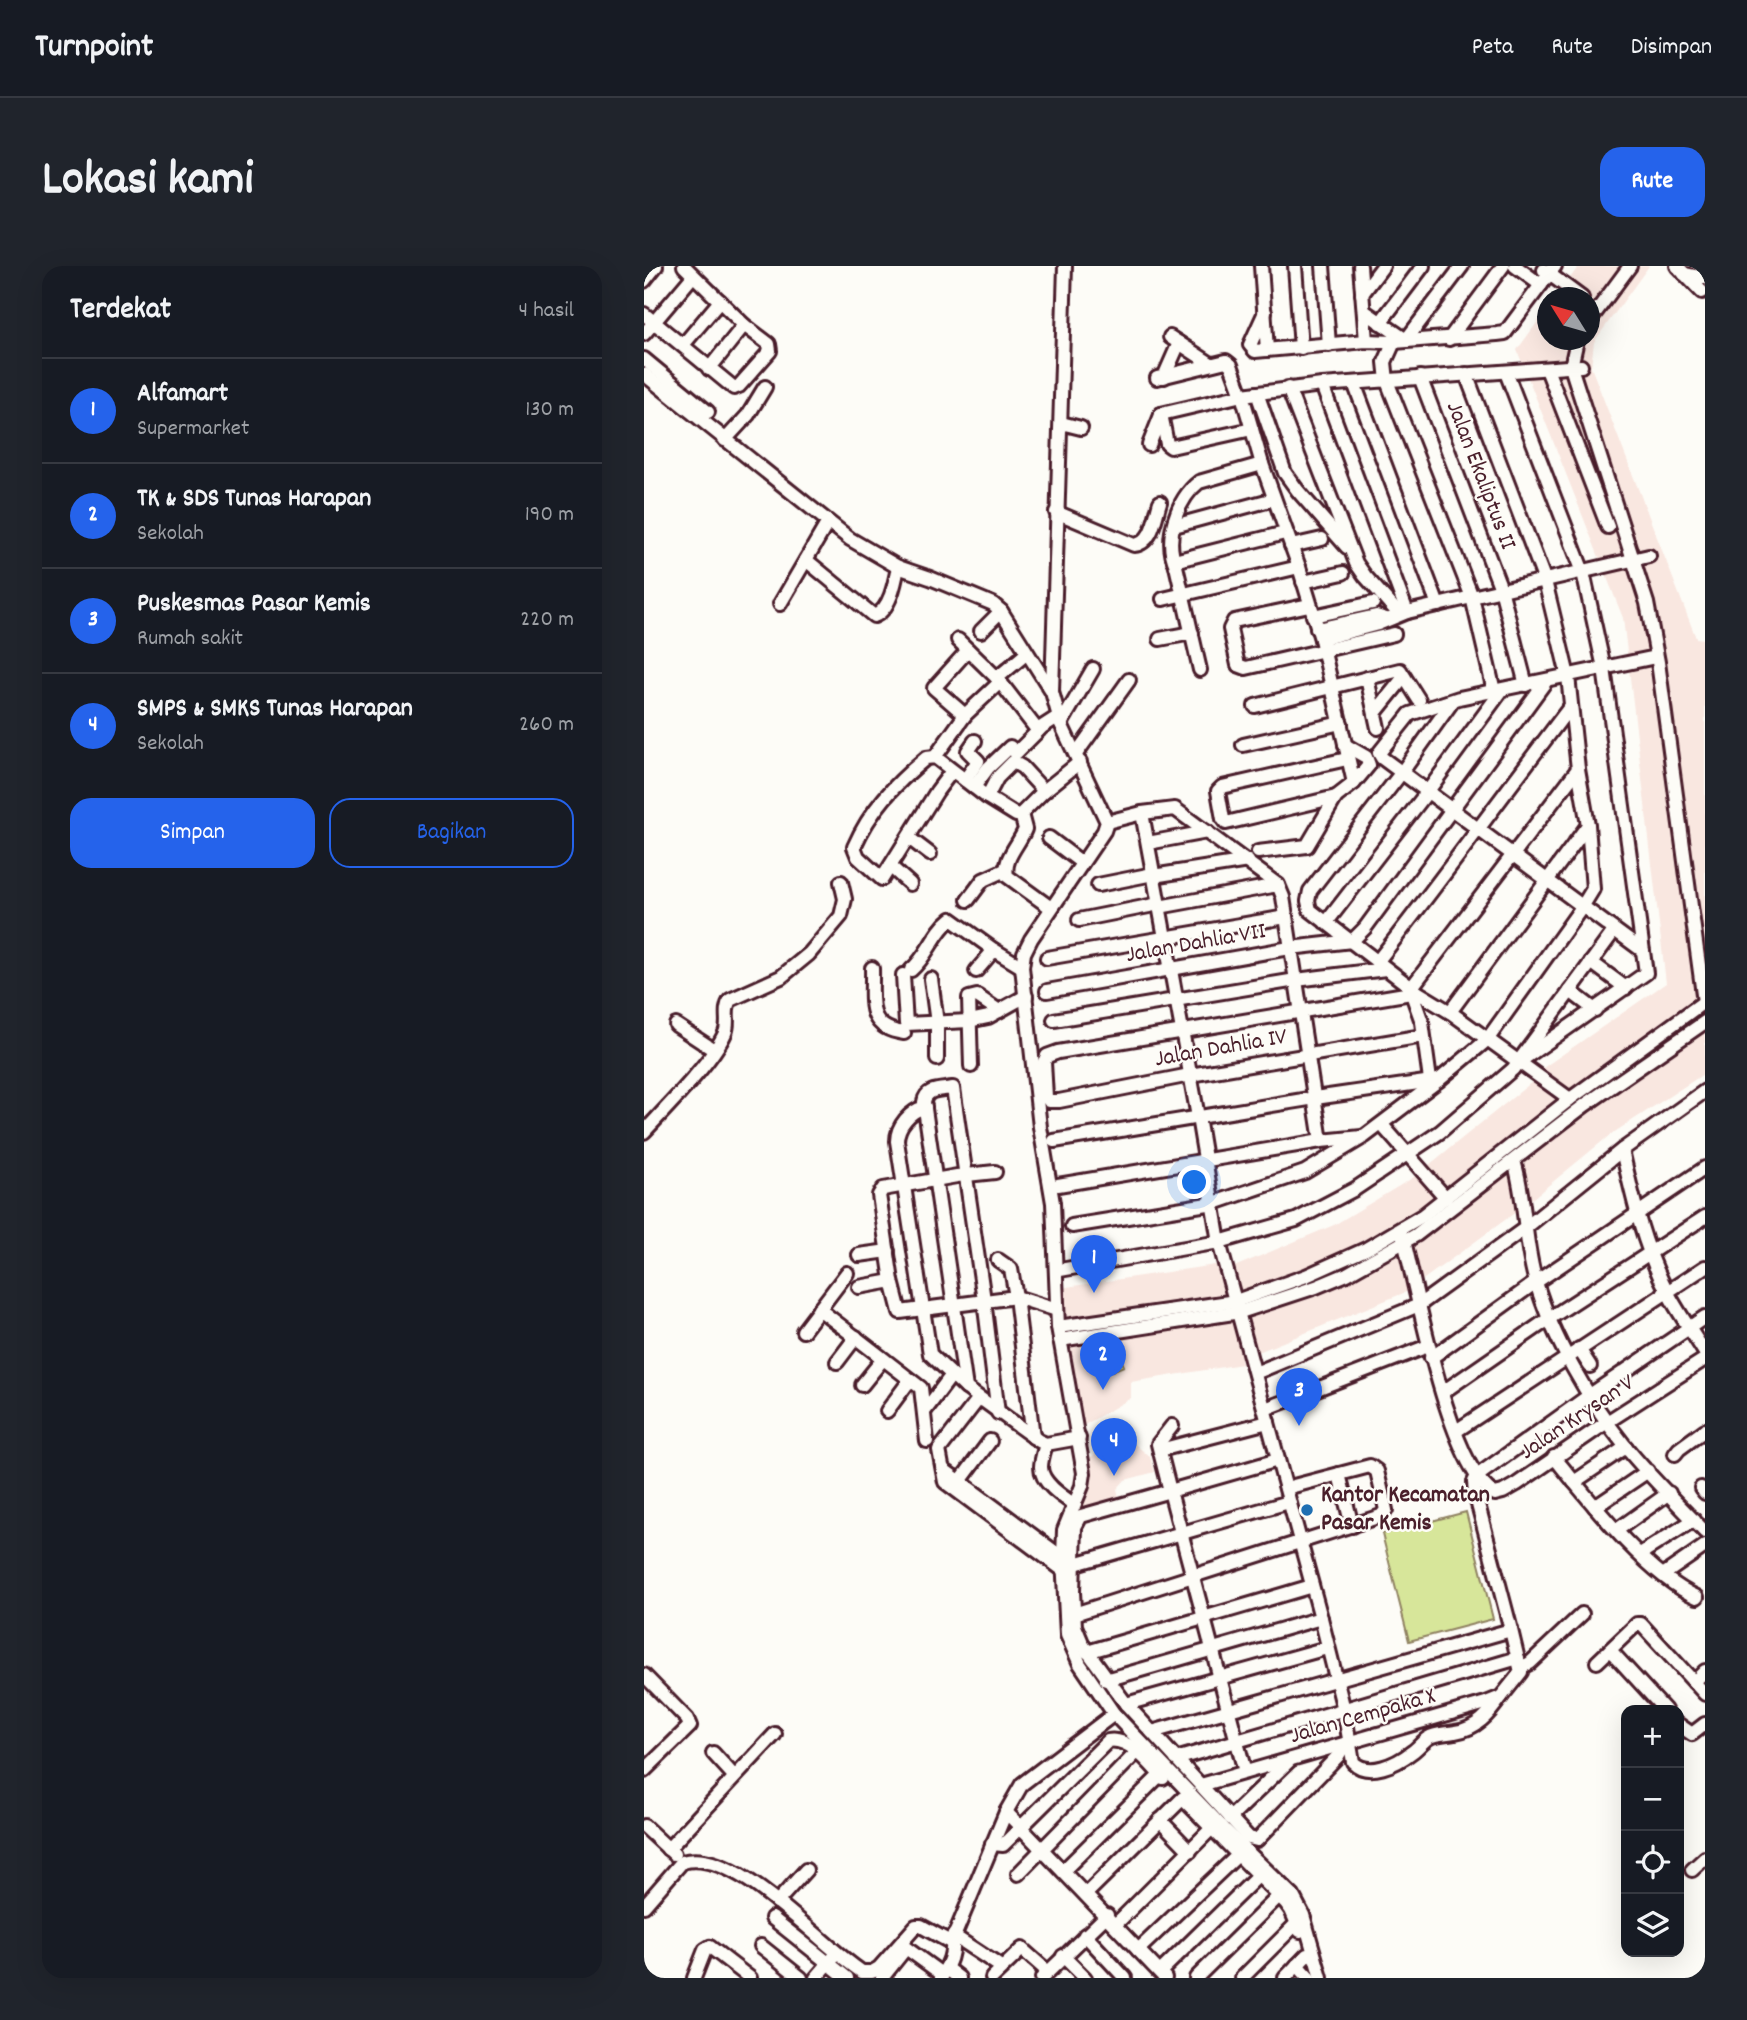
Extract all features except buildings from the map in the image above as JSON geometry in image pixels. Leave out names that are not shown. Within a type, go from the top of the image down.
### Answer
[{"type":"street","points":[[644,281],[656,266]]},
{"type":"street","points":[[1052,692],[1065,266]]},
{"type":"street","points":[[1262,266],[1267,351],[1366,341],[1449,339],[1505,333],[1549,269],[1569,287]]},
{"type":"street","points":[[1295,266],[1301,348]]},
{"type":"street","points":[[1323,266],[1329,345]]},
{"type":"street","points":[[1360,266],[1366,341]]},
{"type":"street","points":[[1362,294],[1383,266]]},
{"type":"street","points":[[1380,323],[1423,266]]},
{"type":"street","points":[[1462,266],[1385,362],[1387,381],[1472,597],[1498,691]]},
{"type":"street","points":[[1449,339],[1503,266]]},
{"type":"street","points":[[1515,266],[1538,283]]},
{"type":"street","points":[[1600,306],[1630,266]]},
{"type":"street","points":[[1680,270],[1705,278]]},
{"type":"street","points":[[1680,270],[1702,292]]},
{"type":"street","points":[[644,334],[649,318],[689,271],[744,325],[769,344],[770,351],[737,388],[732,387],[649,318]]},
{"type":"street","points":[[683,345],[720,301]]},
{"type":"street","points":[[1364,311],[1400,341]]},
{"type":"street","points":[[709,369],[744,325]]},
{"type":"street","points":[[1212,364],[1174,340],[1160,377],[1226,361],[1229,363],[1242,395],[1285,533],[1299,567],[1332,686],[1354,783]]},
{"type":"street","points":[[1403,1236],[1446,1198],[1704,1002],[1647,603],[1576,367],[1577,350]]},
{"type":"street","points":[[644,359],[708,412]]},
{"type":"street","points":[[1161,414],[1242,395],[1288,388],[1576,367]]},
{"type":"street","points":[[1548,369],[1608,527]]},
{"type":"street","points":[[1506,372],[1583,572],[1604,668],[1646,973],[1519,1062]]},
{"type":"street","points":[[644,374],[850,539],[898,567],[983,598],[1001,611],[1052,692],[1060,720],[1112,820]]},
{"type":"street","points":[[1072,1226],[1214,1203],[1305,1172],[1365,1136],[1487,1040],[1593,890],[1588,825],[1578,769],[1568,676],[1545,581],[1466,374]]},
{"type":"street","name":"Jalan Ekaliptus II","points":[[1420,377],[1501,589],[1526,685]]},
{"type":"street","points":[[1354,383],[1438,605]]},
{"type":"street","points":[[1322,385],[1397,615]]},
{"type":"street","points":[[725,440],[748,415],[765,387]]},
{"type":"street","points":[[1288,388],[1352,553],[1364,576],[1397,615]]},
{"type":"street","points":[[1256,393],[1285,473],[1352,553]]},
{"type":"street","points":[[1161,414],[1167,444],[1171,447],[1252,429]]},
{"type":"street","points":[[1149,446],[1161,414]]},
{"type":"street","points":[[1061,423],[1081,428]]},
{"type":"street","points":[[1199,670],[1170,546],[1174,526],[1187,496],[1199,482],[1262,464]]},
{"type":"street","points":[[1174,526],[1274,499]]},
{"type":"street","points":[[1056,512],[1134,545],[1148,537],[1160,502]]},
{"type":"street","points":[[779,604],[828,522]]},
{"type":"street","points":[[1176,566],[1180,559],[1285,533]]},
{"type":"street","points":[[1291,546],[1322,539]]},
{"type":"street","points":[[1373,603],[1234,621],[1230,629],[1238,665],[1246,668],[1354,625],[1378,624],[1397,615],[1649,556]]},
{"type":"street","points":[[806,561],[874,616],[882,612],[893,589],[898,567]]},
{"type":"street","points":[[1163,599],[1299,567]]},
{"type":"street","points":[[1303,582],[1343,573]]},
{"type":"street","points":[[981,631],[1001,611]]},
{"type":"street","points":[[1160,639],[1192,633]]},
{"type":"street","points":[[1320,639],[1394,634]]},
{"type":"street","points":[[958,640],[998,680],[1038,731]]},
{"type":"street","points":[[965,715],[934,688],[968,650]]},
{"type":"street","points":[[935,757],[965,715],[1027,653]]},
{"type":"street","points":[[1643,951],[1382,758],[1381,750],[1410,714],[1459,698],[1656,657]]},
{"type":"street","points":[[970,783],[983,764],[1010,747],[1016,753],[1038,731],[1060,720],[1093,668]]},
{"type":"street","points":[[1255,706],[1400,670],[1419,700]]},
{"type":"street","points":[[1367,677],[1378,728]]},
{"type":"street","points":[[1375,713],[1404,677]]},
{"type":"street","points":[[952,771],[937,790],[882,879],[856,855],[856,844],[869,817],[892,788],[926,758],[935,757],[1012,814],[1021,814],[1078,758],[1129,680]]},
{"type":"street","points":[[1352,941],[1365,928],[1546,681]]},
{"type":"street","points":[[1326,923],[1428,791],[1498,691]]},
{"type":"street","points":[[1452,702],[1310,891],[1310,910],[1414,991],[1450,1012],[1577,1100]]},
{"type":"street","points":[[1054,1020],[1381,965],[1477,828],[1570,707]]},
{"type":"street","points":[[1243,745],[1341,723]]},
{"type":"street","points":[[975,741],[968,751],[983,764]]},
{"type":"street","points":[[1258,852],[1273,850],[1299,857],[1336,797],[1368,767],[1366,757],[1345,745]]},
{"type":"street","points":[[1336,797],[1226,823],[1218,791],[1222,787],[1347,759]]},
{"type":"street","points":[[987,797],[997,778],[1013,762],[1022,767],[1044,791]]},
{"type":"street","points":[[1182,1032],[1414,991],[1512,854],[1578,769]]},
{"type":"street","points":[[1321,1141],[1283,897],[1278,886],[1175,808],[1112,820],[1031,939],[1024,953],[1023,967],[1040,1127],[1053,1203],[1059,1334],[1084,1473],[1082,1486],[1064,1530],[1077,1631],[1106,1680],[1249,1838],[1256,1840],[1347,1744]]},
{"type":"street","points":[[1142,813],[1219,1242],[1321,1618],[1344,1710],[1347,1744],[1356,1766],[1364,1770],[1375,1769],[1403,1758],[1430,1737],[1465,1731],[1483,1720],[1517,1679],[1519,1663],[1474,1488],[1477,1476],[1705,1317]]},
{"type":"street","points":[[968,900],[984,880],[1005,870],[1025,829],[1021,814]]},
{"type":"street","points":[[1450,1012],[1588,825]]},
{"type":"street","points":[[1148,843],[1207,832]]},
{"type":"street","points":[[909,838],[930,854]]},
{"type":"street","points":[[1049,838],[1082,863]]},
{"type":"street","points":[[1098,885],[1248,861]]},
{"type":"street","points":[[891,867],[910,884]]},
{"type":"street","points":[[1005,870],[1012,882],[1051,908]]},
{"type":"street","points":[[644,1132],[714,1050],[726,1030],[726,1010],[730,1000],[769,984],[792,970],[836,924],[845,905],[841,882]]},
{"type":"street","points":[[1079,920],[1278,886]]},
{"type":"street","points":[[1047,958],[1286,917]]},
{"type":"street","points":[[904,1034],[907,972],[923,959],[944,925],[953,919],[994,950],[1023,967]]},
{"type":"street","points":[[1060,1269],[1219,1242],[1296,1220],[1325,1207],[1408,1156],[1483,1098],[1519,1062],[1614,930]]},
{"type":"street","name":"Jalan Dahlia VII","points":[[1047,992],[1290,948],[1352,941]]},
{"type":"street","points":[[976,971],[994,950]]},
{"type":"street","points":[[1591,962],[1626,988]]},
{"type":"street","points":[[872,968],[873,1011],[876,1021],[886,1030],[904,1034],[937,1023],[988,1017],[1026,996]]},
{"type":"street","points":[[931,979],[937,1023],[937,1059]]},
{"type":"street","points":[[1414,991],[1434,1080]]},
{"type":"street","points":[[1570,991],[1595,1010]]},
{"type":"street","points":[[971,1066],[968,999],[971,996],[981,998],[999,1011]]},
{"type":"street","points":[[1059,1334],[1238,1306],[1403,1236],[1514,1161],[1577,1100],[1705,1022]]},
{"type":"street","points":[[676,1025],[714,1050]]},
{"type":"street","name":"Jalan Dahlia IV","points":[[1182,1032],[1058,1052],[1045,1058],[1046,1097],[1052,1101],[1423,1036]]},
{"type":"street","points":[[1054,1141],[1434,1080]]},
{"type":"street","points":[[966,1388],[925,1107],[928,1093],[953,1088],[998,1413]]},
{"type":"street","points":[[1255,1373],[1419,1306],[1524,1229],[1622,1150],[1705,1091]]},
{"type":"street","points":[[925,1107],[919,1108],[908,1117],[897,1134],[930,1354],[966,1388],[1033,1437],[1046,1444],[1079,1438]]},
{"type":"street","points":[[1382,1125],[1446,1198]]},
{"type":"street","points":[[1058,1185],[1365,1136]]},
{"type":"street","points":[[1622,1150],[1637,1214],[1650,1252],[1667,1292],[1705,1353]]},
{"type":"street","points":[[1514,1161],[1524,1229],[1536,1282],[1550,1318],[1574,1353],[1590,1395],[1607,1422],[1626,1447],[1705,1532]]},
{"type":"street","points":[[1156,1450],[1266,1416],[1429,1352],[1705,1168]]},
{"type":"street","points":[[995,1172],[883,1189],[880,1193],[892,1281],[900,1311],[1016,1297],[1058,1310]]},
{"type":"street","points":[[1443,1392],[1550,1318],[1705,1217]]},
{"type":"street","points":[[1403,1236],[1429,1352],[1463,1454],[1477,1476]]},
{"type":"street","points":[[859,1255],[888,1251]]},
{"type":"street","points":[[998,1260],[1011,1269],[1033,1437]]},
{"type":"street","points":[[1456,1431],[1705,1267]]},
{"type":"street","points":[[803,1331],[847,1273]]},
{"type":"street","points":[[859,1287],[892,1281]]},
{"type":"street","points":[[819,1309],[921,1388],[928,1441]]},
{"type":"street","points":[[837,1362],[856,1338]]},
{"type":"street","points":[[1574,1353],[1590,1366]]},
{"type":"street","points":[[863,1385],[883,1359]]},
{"type":"street","name":"Jalan Krysan V","points":[[1477,1476],[1490,1492],[1500,1494],[1705,1359]]},
{"type":"street","points":[[924,1412],[948,1380]]},
{"type":"street","points":[[887,1411],[912,1381]]},
{"type":"street","points":[[912,1381],[920,1435],[939,1450],[943,1469],[958,1485],[1067,1564]]},
{"type":"street","points":[[939,1450],[976,1402]]},
{"type":"street","points":[[1156,1450],[1172,1426]]},
{"type":"street","points":[[1675,1454],[1705,1430]]},
{"type":"street","points":[[958,1485],[990,1441]]},
{"type":"street","points":[[1046,1444],[1041,1462],[1042,1474],[1058,1494],[1075,1505]]},
{"type":"street","points":[[1574,1482],[1626,1447]]},
{"type":"street","points":[[1156,1450],[1170,1491],[1245,1772]]},
{"type":"street","points":[[1554,1457],[1595,1507],[1663,1575],[1672,1583],[1702,1597]]},
{"type":"street","points":[[1278,1460],[1081,1516],[1075,1527],[1067,1564],[1068,1635],[1080,1664],[1114,1714],[1200,1811],[1303,1915],[1314,1974]]},
{"type":"street","points":[[1074,1614],[1352,1526],[1381,1516],[1385,1512],[1378,1473],[1370,1465],[1286,1488]]},
{"type":"street","points":[[1595,1507],[1648,1471]]},
{"type":"street","points":[[1339,1474],[1352,1526]]},
{"type":"street","points":[[1617,1530],[1669,1493]]},
{"type":"street","points":[[1067,1564],[1289,1502]]},
{"type":"street","points":[[1640,1553],[1694,1520]]},
{"type":"street","points":[[1663,1575],[1705,1546]]},
{"type":"street","points":[[1087,1652],[1312,1586]]},
{"type":"street","points":[[1176,1759],[1344,1710],[1519,1663],[1530,1663],[1582,1614]]},
{"type":"street","points":[[1106,1680],[1321,1618]]},
{"type":"street","points":[[1597,1662],[1637,1624],[1641,1624],[1705,1694]]},
{"type":"street","points":[[1152,1732],[1511,1630]]},
{"type":"street","points":[[1126,1704],[1327,1648]]},
{"type":"street","points":[[1610,1650],[1660,1705]]},
{"type":"street","points":[[1694,1682],[1705,1671]]},
{"type":"street","points":[[644,1675],[687,1718],[690,1726],[644,1771]]},
{"type":"street","name":"Jalan Cempaka X","points":[[1200,1785],[1501,1697]]},
{"type":"street","points":[[943,1974],[951,1958],[953,1939],[992,1844],[1006,1812],[1027,1779],[1114,1714]]},
{"type":"street","points":[[1684,1728],[1692,1734],[1705,1724]]},
{"type":"street","points":[[668,1849],[775,1734]]},
{"type":"street","points":[[992,1844],[1003,1845],[1105,1743],[1117,1740],[1138,1752],[1182,1798],[1200,1811],[1211,1829],[1258,1876],[1279,1896],[1292,1903],[1314,1974]]},
{"type":"street","points":[[1017,1874],[1138,1752]]},
{"type":"street","points":[[713,1753],[734,1776]]},
{"type":"street","points":[[1230,1818],[1289,1760]]},
{"type":"street","points":[[1063,1871],[1160,1775]]},
{"type":"street","points":[[1086,1894],[1182,1798]]},
{"type":"street","points":[[1006,1812],[1163,1975],[1258,1876]]},
{"type":"street","points":[[1160,1820],[1190,1851]]},
{"type":"street","points":[[644,1826],[682,1862]]},
{"type":"street","points":[[992,1978],[1022,1949],[1043,1976],[1085,1935],[1111,1920],[1190,1851],[1211,1829]]},
{"type":"street","points":[[1138,1950],[1238,1855]]},
{"type":"street","points":[[1692,1870],[1705,1858]]},
{"type":"street","points":[[644,1906],[682,1862],[702,1860],[732,1870],[778,1902],[833,1958],[847,1978]]},
{"type":"street","points":[[778,1902],[806,1870]]},
{"type":"street","points":[[1196,1978],[1279,1896]]},
{"type":"street","points":[[772,1918],[833,1958],[867,1973],[878,1968],[901,1948]]},
{"type":"street","points":[[1242,1978],[1297,1923]]},
{"type":"street","points":[[889,1976],[901,1948],[913,1927],[918,1925],[953,1939],[1001,1967]]},
{"type":"street","points":[[1085,1935],[1125,1978]]},
{"type":"street","points":[[761,1945],[801,1978]]},
{"type":"street","points":[[698,1976],[705,1950],[710,1947],[732,1972],[750,1978]]},
{"type":"street","points":[[901,1948],[943,1974],[959,1978]]},
{"type":"street","points":[[1285,1978],[1307,1955]]},
{"type":"street","points":[[1063,1956],[1085,1978]]},
{"type":"street","points":[[816,1978],[833,1958]]},
{"type":"street","points":[[1297,1965],[1314,1974]]},
{"type":"shaded area","points":[[1579,266],[1649,266],[1600,334],[1600,287],[1563,287]]},
{"type":"shaded area","points":[[1537,323],[1537,350],[1593,350],[1591,367],[1696,638],[1705,639],[1705,1073],[1610,1135],[1516,1212],[1406,1292],[1241,1359],[1242,1364],[1131,1382],[1131,1398],[1081,1427],[1060,1288],[1215,1265],[1234,1267],[1334,1225],[1414,1177],[1532,1082],[1540,1070],[1666,983],[1623,618],[1517,350]]},
{"type":"shaded area","points":[[1123,1434],[1150,1457],[1155,1472],[1125,1480],[1117,1489],[1120,1501],[1075,1512],[1087,1460]]},
{"type":"green space","points":[[1114,1342],[1124,1366],[1112,1371],[1102,1347]]},
{"type":"green space","points":[[1466,1512],[1493,1619],[1409,1641],[1382,1534]]},
{"type":"place","name":"Alfamart","points":[[1094,1293]]},
{"type":"place","name":"TK & SDS Tunas Harapan","points":[[1103,1390]]},
{"type":"place","name":"Puskesmas Pasar Kemis","points":[[1299,1426]]},
{"type":"place","name":"SMPS & SMKS Tunas Harapan","points":[[1114,1476]]},
{"type":"place","name":"Kantor Kecamatan Pasar Kemis","points":[[1307,1510]]}]
